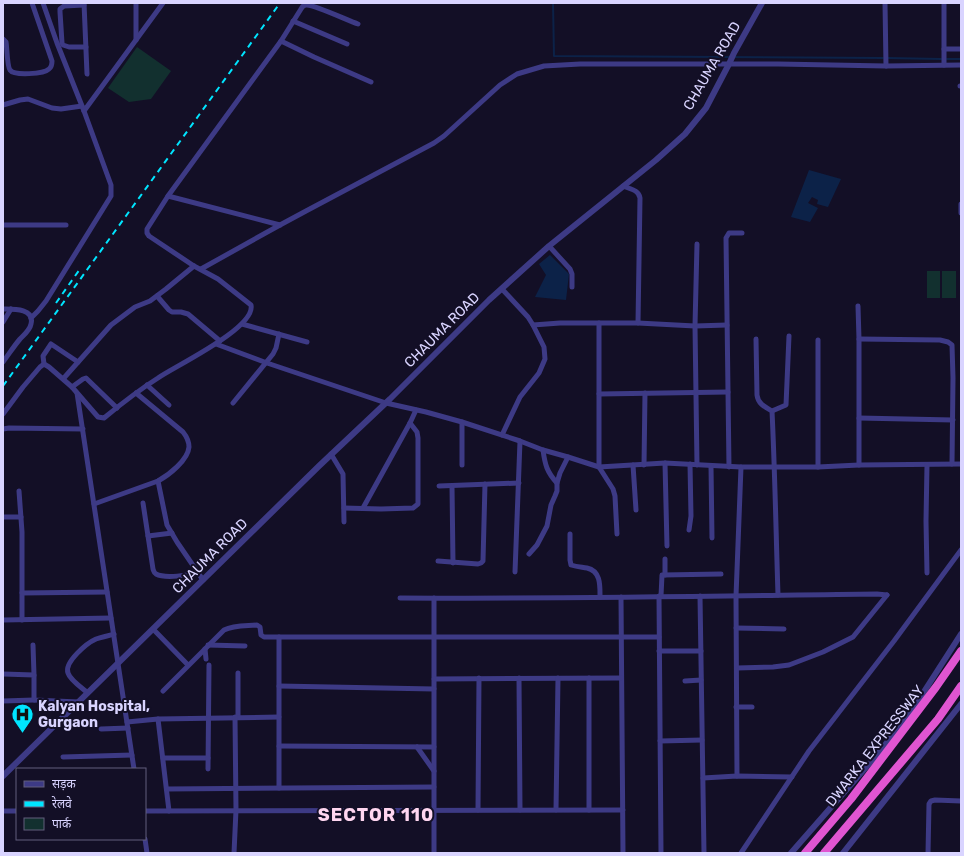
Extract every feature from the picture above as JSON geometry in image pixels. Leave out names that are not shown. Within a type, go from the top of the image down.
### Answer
[{"type":"highway","name":"DWARKA EXPRESSWAY","points":[[805,853],[851,800],[936,687],[961,651]]},
{"type":"highway","name":"DWARKA EXPRESSWAY","points":[[824,853],[938,719],[961,686]]},
{"type":"street","points":[[3,39],[6,42],[8,66],[14,73],[22,74],[45,71],[49,69],[52,64],[52,60],[32,3]]},
{"type":"street","points":[[31,318],[49,296],[111,196],[111,185],[43,3]]},
{"type":"street","points":[[136,3],[136,40]]},
{"type":"street","points":[[83,109],[163,3]]},
{"type":"street","name":"CHAUMA ROAD","points":[[3,776],[331,454],[386,403],[502,289],[549,246],[656,160],[684,134],[706,108],[762,3]]},
{"type":"street","points":[[885,3],[886,66]]},
{"type":"street","points":[[944,3],[944,65]]},
{"type":"street","points":[[86,48],[69,47],[63,45],[60,9],[64,6],[84,4],[86,48],[87,74]]},
{"type":"street","points":[[44,364],[72,387],[98,417],[104,418],[147,385],[218,342],[242,324],[249,314],[252,307],[251,305],[218,279],[194,266],[155,240],[147,233],[147,229],[168,196],[281,41],[300,9],[304,5],[320,9],[358,24]]},
{"type":"street","points":[[293,21],[347,44]]},
{"type":"street","points":[[281,41],[371,82]]},
{"type":"street","points":[[944,49],[961,49]]},
{"type":"street","points":[[200,269],[280,224],[306,212],[434,143],[444,136],[500,85],[517,74],[544,66],[580,64],[730,62],[886,66],[961,65]]},
{"type":"street","points":[[3,105],[28,99],[52,108],[83,109]]},
{"type":"street","points":[[623,186],[637,192],[640,198],[638,323]]},
{"type":"street","points":[[168,196],[280,224]]},
{"type":"street","points":[[961,204],[961,213]]},
{"type":"street","points":[[3,225],[66,225]]},
{"type":"street","points":[[729,467],[726,238],[729,233],[742,233]]},
{"type":"street","points":[[697,244],[695,326],[697,465]]},
{"type":"street","points":[[549,246],[570,269],[572,274],[572,287]]},
{"type":"street","points":[[63,379],[111,325],[135,307],[150,301],[194,266]]},
{"type":"street","points":[[502,289],[528,317],[533,325],[544,347],[545,359],[539,372],[520,397],[502,435]]},
{"type":"street","points":[[157,296],[172,312],[188,314],[218,342],[267,362],[386,403],[462,422],[543,450],[599,467],[665,463],[729,467],[961,464]]},
{"type":"street","points":[[858,306],[858,465]]},
{"type":"street","points":[[3,308],[27,312],[31,318],[31,324],[3,362]]},
{"type":"street","points":[[3,322],[11,309]]},
{"type":"street","points":[[533,325],[560,323],[638,323],[695,326],[727,325]]},
{"type":"street","points":[[599,323],[599,467],[613,489],[615,496],[617,534]]},
{"type":"street","points":[[242,324],[307,342]]},
{"type":"street","points":[[233,403],[275,351],[279,334]]},
{"type":"street","points":[[772,411],[786,405],[789,336]]},
{"type":"street","points":[[756,339],[758,400],[763,406],[772,411]]},
{"type":"street","points":[[859,339],[940,340],[948,342],[952,345],[952,464]]},
{"type":"street","points":[[818,340],[818,467]]},
{"type":"street","points":[[44,364],[43,356],[51,344],[78,362]]},
{"type":"street","points":[[3,414],[23,387],[44,364]]},
{"type":"street","points":[[72,387],[86,378],[116,408]]},
{"type":"street","points":[[147,385],[169,405]]},
{"type":"street","points":[[77,392],[134,768]]},
{"type":"street","points":[[599,394],[728,392]]},
{"type":"street","points":[[94,504],[158,481],[167,476],[179,465],[188,452],[188,438],[183,432],[136,393]]},
{"type":"street","points":[[644,465],[646,393]]},
{"type":"street","points":[[363,508],[416,410]]},
{"type":"street","points":[[772,411],[778,596]]},
{"type":"street","points":[[859,418],[953,420]]},
{"type":"street","points":[[462,422],[462,465]]},
{"type":"street","points":[[344,508],[413,508],[418,504],[418,438],[417,432],[410,423]]},
{"type":"street","points":[[3,429],[83,429]]},
{"type":"street","points":[[515,572],[520,441]]},
{"type":"street","points":[[543,450],[547,468],[550,475],[557,483]]},
{"type":"street","points":[[331,454],[343,474],[344,522]]},
{"type":"street","points":[[528,554],[537,545],[547,526],[551,505],[556,496],[557,483],[568,457]]},
{"type":"street","points":[[665,463],[667,546]]},
{"type":"street","points":[[689,530],[691,516],[690,464]]},
{"type":"street","points":[[633,465],[636,510]]},
{"type":"street","points":[[927,465],[927,573]]},
{"type":"street","points":[[711,466],[712,538]]},
{"type":"street","points":[[737,776],[736,596],[741,467]]},
{"type":"street","points":[[158,481],[166,519],[172,533],[203,580]]},
{"type":"street","points":[[439,486],[518,483]]},
{"type":"street","points":[[438,561],[478,564],[483,561],[485,484]]},
{"type":"street","points":[[452,486],[453,563]]},
{"type":"street","points":[[19,491],[22,532],[22,620]]},
{"type":"street","points":[[143,503],[152,569],[154,573],[158,575],[173,576],[198,573]]},
{"type":"street","points":[[3,517],[21,517]]},
{"type":"street","points":[[148,536],[172,533]]},
{"type":"street","points":[[570,534],[571,565],[587,568],[596,574],[599,579],[600,597]]},
{"type":"street","points":[[741,853],[809,751],[894,641],[961,550]]},
{"type":"street","points":[[665,559],[665,575]]},
{"type":"street","points":[[662,853],[659,637],[662,575],[722,574]]},
{"type":"street","points":[[22,593],[108,592]]},
{"type":"street","points":[[400,598],[887,595],[853,637],[823,652],[789,665],[773,668],[737,668]]},
{"type":"street","points":[[700,596],[704,853]]},
{"type":"street","points":[[621,597],[623,853]]},
{"type":"street","points":[[434,598],[434,853]]},
{"type":"street","points":[[3,620],[111,618]]},
{"type":"street","points":[[163,691],[224,630],[239,626],[257,625],[260,627],[260,634],[262,636],[279,637],[659,637]]},
{"type":"street","points":[[736,628],[784,629]]},
{"type":"street","points":[[153,629],[188,665]]},
{"type":"street","points":[[88,693],[72,679],[68,673],[67,667],[70,661],[86,645],[95,639],[114,634]]},
{"type":"street","points":[[791,853],[882,749],[918,701],[961,634]]},
{"type":"street","points":[[279,637],[279,788]]},
{"type":"street","points":[[33,645],[34,700]]},
{"type":"street","points":[[207,647],[245,646]]},
{"type":"street","points":[[206,659],[207,647]]},
{"type":"street","points":[[659,651],[700,651]]},
{"type":"street","points":[[208,769],[209,665]]},
{"type":"street","points":[[234,853],[238,673]]},
{"type":"street","points":[[3,674],[34,674]]},
{"type":"street","points":[[478,810],[479,678]]},
{"type":"street","points":[[519,678],[520,810]]},
{"type":"street","points":[[556,810],[558,678]]},
{"type":"street","points":[[589,678],[589,810]]},
{"type":"street","points":[[434,679],[621,678]]},
{"type":"street","points":[[685,681],[701,680]]},
{"type":"street","points":[[279,686],[434,689]]},
{"type":"street","points":[[3,701],[34,700],[78,702]]},
{"type":"street","points":[[843,853],[961,704]]},
{"type":"street","points":[[736,707],[752,707]]},
{"type":"street","points":[[127,722],[158,719],[279,716]]},
{"type":"street","points":[[158,719],[169,810]]},
{"type":"street","points":[[101,729],[128,728]]},
{"type":"street","points":[[660,741],[702,740]]},
{"type":"street","points":[[279,746],[434,747]]},
{"type":"street","points":[[417,747],[434,772]]},
{"type":"street","points":[[64,757],[132,755]]},
{"type":"street","points":[[163,758],[208,758]]},
{"type":"street","points":[[703,778],[737,776],[792,777]]},
{"type":"street","points":[[167,789],[434,787]]},
{"type":"street","points":[[928,853],[929,804],[931,801],[935,800],[961,801]]},
{"type":"street","points":[[146,810],[623,810]]},
{"type":"street","points":[[3,811],[16,811]]},
{"type":"street","points":[[145,840],[147,853]]},
{"type":"green space","points":[[137,47],[171,71],[151,99],[129,102],[108,88]]},
{"type":"green space","points":[[927,271],[940,271],[940,298],[927,298]]},
{"type":"green space","points":[[942,271],[956,271],[956,298],[942,298]]},
{"type":"water","points":[[809,170],[841,179],[828,207],[817,204],[818,200],[812,197],[808,203],[818,208],[810,222],[791,217]]},
{"type":"water","points":[[550,255],[569,274],[566,300],[535,297],[546,275],[539,264]]},
{"type":"waterway","points":[[553,3],[554,56],[883,58]]},
{"type":"waterway","points":[[888,58],[941,59]]},
{"type":"waterway","points":[[947,59],[961,59]]},
{"type":"railway","points":[[3,386],[280,3]]},
{"type":"railway","points":[[56,303],[80,269]]},
{"type":"place","name":"Kalyan Hospital, Gurgaon","points":[[23,734]]},
{"type":"district","name":"SECTOR 110","points":[[376,815]]}]
